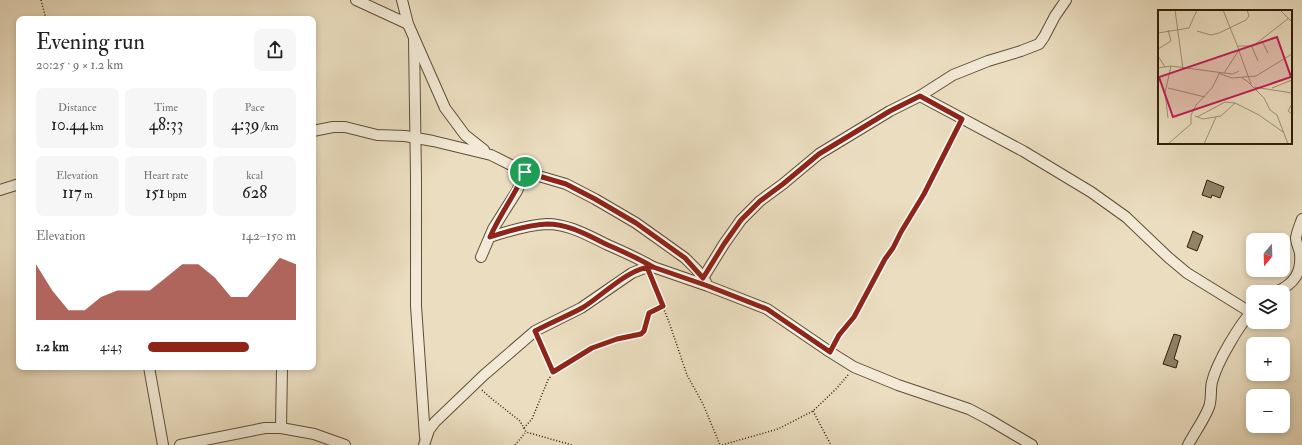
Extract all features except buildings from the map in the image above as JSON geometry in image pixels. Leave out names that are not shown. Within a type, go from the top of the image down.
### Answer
[{"type":"street","points":[[356,0],[408,24]]},
{"type":"street","points":[[402,0],[408,24],[414,39],[446,108],[465,135],[491,155],[525,172],[566,184],[636,223],[680,255],[697,270],[705,282]]},
{"type":"street","points":[[705,282],[724,244],[741,220],[760,201],[819,154],[890,111],[920,96],[953,75],[1039,44],[1066,0]]},
{"type":"street","points":[[414,39],[416,306],[425,442]]},
{"type":"street","points":[[920,96],[1022,151],[1091,192],[1126,217],[1169,258],[1188,273],[1246,307]]},
{"type":"street","points":[[316,130],[333,127],[345,127],[377,135],[415,138],[458,146],[491,155]]},
{"type":"street","points":[[481,257],[499,218],[517,191],[525,172]]},
{"type":"street","points":[[0,190],[16,185]]},
{"type":"street","points":[[1288,285],[1299,281],[1301,262],[1296,238],[1297,231],[1302,220]]},
{"type":"street","points":[[490,237],[532,226],[548,224],[558,225],[589,236],[628,253],[650,267],[705,282],[767,309],[854,367],[898,385],[969,409],[1032,445]]},
{"type":"street","points":[[425,442],[429,430],[435,422],[506,355],[535,331],[581,308],[632,273],[650,267]]},
{"type":"street","points":[[1188,445],[1209,407],[1211,385],[1220,361],[1246,320]]},
{"type":"street","points":[[149,370],[163,445]]},
{"type":"street","points":[[281,428],[282,370]]},
{"type":"street","points":[[180,445],[265,428],[281,428],[314,434],[345,445]]},
{"type":"path","points":[[41,0],[45,16]]},
{"type":"path","points":[[830,352],[839,335],[854,317],[885,259],[893,248],[924,194],[962,119]]},
{"type":"path","points":[[650,267],[687,375],[703,404],[721,445],[778,429],[813,411],[837,388],[854,367]]},
{"type":"path","points":[[524,428],[532,418],[548,380],[553,372],[592,348],[617,339],[641,334],[644,331],[649,313],[663,306]]},
{"type":"path","points":[[535,331],[553,372]]},
{"type":"path","points":[[476,383],[492,399],[520,421],[526,432],[572,445]]},
{"type":"path","points":[[813,411],[831,445]]},
{"type":"path","points":[[515,445],[526,432]]},
{"type":"route","points":[[525,172],[517,191],[499,218],[490,237],[532,226],[548,224],[558,225],[575,230],[628,253],[653,267],[647,267],[632,273],[581,308],[535,331],[553,372],[592,348],[617,339],[641,334],[644,331],[646,319],[649,313],[663,306],[647,267],[653,267],[708,286],[767,309],[830,352],[839,335],[849,325],[854,317],[885,259],[893,248],[924,194],[962,119],[920,96],[890,111],[819,154],[749,211],[724,244],[703,278],[685,258],[636,223],[580,190],[566,184],[525,172]]}]
